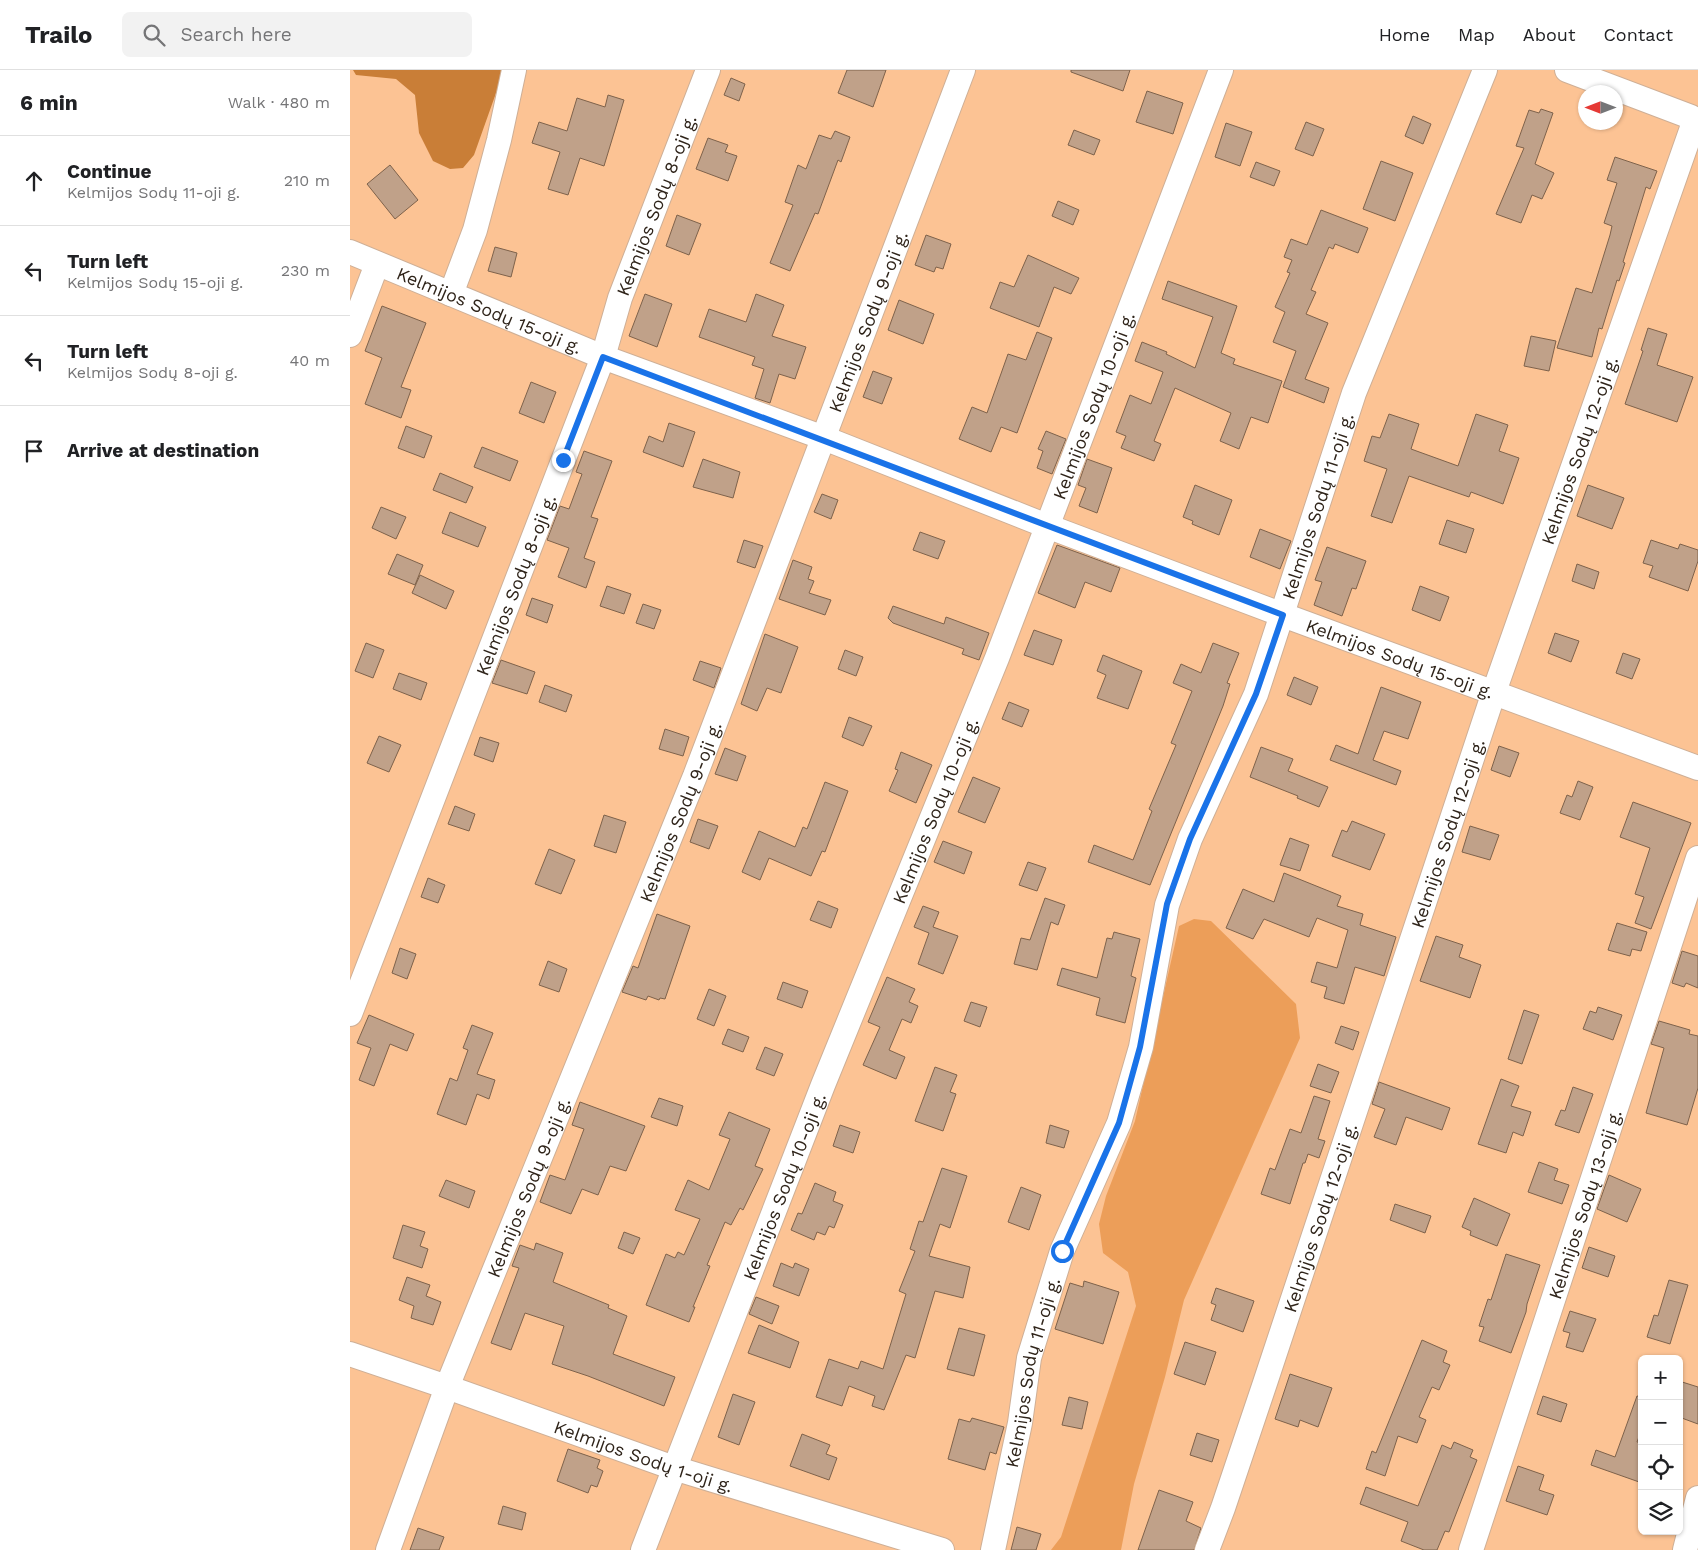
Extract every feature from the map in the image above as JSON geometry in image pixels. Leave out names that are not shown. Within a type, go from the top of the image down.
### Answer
[{"type":"street","points":[[451,294],[474,230],[499,140],[514,70]]},
{"type":"street","name":"Kelmijos Sodų 8-oji g.","points":[[350,1014],[603,357],[620,298],[708,70]]},
{"type":"street","name":"Kelmijos Sodų 9-oji g.","points":[[388,1550],[448,1386],[695,776],[963,70]]},
{"type":"street","name":"Kelmijos Sodų 10-oji g.","points":[[643,1550],[823,1085],[997,658],[1221,70]]},
{"type":"street","name":"Kelmijos Sodų 11-oji g.","points":[[993,1550],[1020,1423],[1029,1358],[1062,1251],[1119,1123],[1140,1047],[1167,904],[1190,839],[1256,694],[1354,393],[1485,70]]},
{"type":"street","name":"Kelmijos Sodų 12-oji g.","points":[[1207,1550],[1226,1500],[1494,692],[1692,128],[1690,117],[1567,70]]},
{"type":"street","name":"Kelmijos Sodų 15-oji g.","points":[[350,252],[603,357],[824,438],[1047,526],[1283,615],[1698,768]]},
{"type":"street","points":[[350,336],[378,264]]},
{"type":"street","name":"Kelmijos Sodų 13-oji g.","points":[[1472,1550],[1698,858]]},
{"type":"street","name":"Kelmijos Sodų 1-oji g.","points":[[350,1354],[448,1386],[674,1468],[942,1550]]},
{"type":"street","points":[[1685,1550],[1698,1498]]},
{"type":"shaded area","points":[[350,70],[1698,70],[1698,1550],[350,1550]]},
{"type":"shaded area","points":[[353,70],[502,70],[501,79],[474,155],[463,168],[450,169],[433,161],[419,133],[415,95],[396,79],[356,75]]},
{"type":"shaded area","points":[[1194,919],[1211,921],[1296,1004],[1300,1038],[1184,1300],[1165,1377],[1134,1484],[1121,1550],[1051,1550],[1061,1537],[1136,1306],[1128,1272],[1103,1253],[1099,1224],[1106,1196],[1135,1121],[1179,926]]},
{"type":"building","points":[[847,70],[886,70],[873,107],[838,93]]},
{"type":"building","points":[[1071,70],[1130,70],[1123,91],[1071,72]]},
{"type":"building","points":[[731,78],[745,84],[739,101],[724,95]]},
{"type":"building","points":[[1147,91],[1183,103],[1173,134],[1136,122]]},
{"type":"building","points":[[608,95],[624,100],[604,166],[580,158],[568,195],[548,189],[560,152],[532,143],[539,122],[567,131],[577,98],[605,107]]},
{"type":"building","points":[[1541,109],[1553,113],[1535,164],[1554,173],[1542,199],[1532,195],[1521,223],[1496,214],[1524,148],[1516,146],[1529,110],[1539,113]]},
{"type":"building","points":[[1413,116],[1431,124],[1423,144],[1405,136]]},
{"type":"building","points":[[1306,122],[1324,129],[1313,156],[1295,149]]},
{"type":"building","points":[[1226,123],[1252,132],[1240,166],[1215,157]]},
{"type":"building","points":[[1074,130],[1100,140],[1094,155],[1068,145]]},
{"type":"building","points":[[835,131],[850,137],[841,162],[838,160],[818,214],[815,213],[790,271],[770,263],[793,205],[785,202],[798,165],[806,169],[819,135],[831,139]]},
{"type":"building","points":[[708,138],[728,145],[725,152],[737,156],[728,181],[696,169]]},
{"type":"building","points":[[1615,157],[1657,171],[1650,189],[1646,187],[1623,262],[1625,263],[1619,281],[1617,280],[1602,329],[1599,328],[1592,357],[1557,348],[1576,288],[1592,293],[1610,235],[1612,226],[1604,223],[1617,183],[1607,180]]},
{"type":"building","points":[[1381,161],[1413,173],[1395,221],[1363,209]]},
{"type":"building","points":[[1256,162],[1280,171],[1274,186],[1250,177]]},
{"type":"building","points":[[390,165],[418,200],[395,219],[367,184]]},
{"type":"building","points":[[1058,201],[1079,210],[1073,225],[1052,216]]},
{"type":"building","points":[[1321,210],[1368,228],[1358,253],[1335,244],[1333,249],[1329,247],[1311,290],[1316,292],[1306,314],[1328,323],[1305,379],[1329,388],[1324,403],[1283,387],[1296,351],[1273,342],[1285,312],[1275,307],[1290,273],[1287,272],[1292,260],[1284,257],[1291,239],[1307,245]]},
{"type":"building","points":[[677,215],[701,224],[689,255],[666,246]]},
{"type":"building","points":[[926,235],[951,244],[943,269],[936,267],[934,272],[915,265]]},
{"type":"building","points":[[495,247],[517,253],[511,277],[488,271]]},
{"type":"building","points":[[1028,255],[1079,278],[1071,294],[1054,287],[1039,327],[990,308],[1000,282],[1014,287]]},
{"type":"building","points":[[1168,281],[1237,306],[1221,353],[1235,359],[1233,364],[1282,381],[1268,423],[1251,417],[1239,449],[1220,441],[1231,413],[1175,388],[1154,441],[1161,444],[1154,461],[1121,448],[1126,436],[1116,432],[1130,395],[1151,404],[1163,372],[1135,361],[1142,342],[1167,352],[1166,354],[1195,368],[1213,317],[1162,299]]},
{"type":"building","points":[[645,294],[672,304],[657,347],[629,336]]},
{"type":"building","points":[[756,294],[784,305],[772,336],[806,347],[795,379],[779,374],[770,403],[755,398],[764,369],[752,365],[755,357],[699,337],[709,309],[746,322]]},
{"type":"building","points":[[899,300],[934,314],[923,344],[888,330]]},
{"type":"building","points":[[382,306],[426,323],[401,387],[411,390],[401,418],[365,404],[382,358],[365,351]]},
{"type":"building","points":[[1648,328],[1667,334],[1657,365],[1693,377],[1677,422],[1625,404],[1643,351],[1641,350]]},
{"type":"building","points":[[1037,332],[1052,338],[1017,433],[1001,427],[991,452],[959,439],[972,407],[987,413],[1008,354],[1026,360]]},
{"type":"building","points":[[1531,336],[1556,341],[1549,371],[1524,366]]},
{"type":"building","points":[[873,371],[892,378],[882,404],[863,397]]},
{"type":"building","points":[[531,382],[556,392],[544,423],[519,413]]},
{"type":"building","points":[[1389,414],[1419,424],[1411,449],[1458,466],[1476,414],[1508,425],[1499,451],[1519,458],[1503,504],[1471,492],[1469,497],[1409,476],[1392,523],[1371,516],[1387,469],[1364,461],[1372,436],[1380,438]]},
{"type":"building","points":[[669,423],[695,432],[683,467],[643,452],[649,436],[663,442]]},
{"type":"building","points":[[406,426],[432,436],[424,458],[398,448]]},
{"type":"building","points":[[1046,431],[1066,439],[1052,474],[1037,468],[1043,451],[1038,449]]},
{"type":"building","points":[[482,447],[518,461],[510,481],[474,467]]},
{"type":"building","points":[[584,451],[612,461],[591,517],[598,519],[584,558],[595,562],[586,588],[558,577],[569,548],[547,540],[560,506],[569,509],[582,474],[576,472]]},
{"type":"building","points":[[703,459],[740,472],[733,498],[693,487]]},
{"type":"building","points":[[1087,459],[1112,468],[1097,513],[1079,506],[1086,488],[1078,485]]},
{"type":"building","points":[[440,473],[473,487],[466,503],[433,490]]},
{"type":"building","points":[[1195,485],[1232,500],[1219,535],[1192,524],[1193,521],[1183,517]]},
{"type":"building","points":[[1588,485],[1624,498],[1612,529],[1577,516]]},
{"type":"building","points":[[822,494],[838,500],[831,519],[814,512]]},
{"type":"building","points":[[381,507],[406,517],[396,539],[372,528]]},
{"type":"building","points":[[450,512],[486,527],[478,547],[442,533]]},
{"type":"building","points":[[1447,520],[1474,529],[1466,553],[1439,544]]},
{"type":"building","points":[[1260,529],[1291,541],[1280,569],[1250,557]]},
{"type":"building","points":[[920,532],[945,541],[938,559],[913,550]]},
{"type":"building","points":[[744,540],[763,546],[755,568],[737,562]]},
{"type":"building","points":[[1651,540],[1678,549],[1680,544],[1698,550],[1698,561],[1688,591],[1649,577],[1653,566],[1643,563]]},
{"type":"building","points":[[1057,545],[1120,568],[1111,592],[1085,582],[1075,608],[1038,593]]},
{"type":"building","points":[[1327,547],[1366,561],[1356,589],[1352,588],[1342,616],[1314,605],[1322,582],[1315,580]]},
{"type":"building","points":[[397,554],[423,565],[415,585],[388,574]]},
{"type":"building","points":[[793,560],[812,567],[808,579],[814,581],[809,593],[831,600],[825,615],[779,599]]},
{"type":"building","points":[[1577,564],[1599,572],[1594,589],[1572,581]]},
{"type":"building","points":[[420,575],[454,591],[446,609],[412,593]]},
{"type":"building","points":[[607,586],[631,594],[624,614],[600,606]]},
{"type":"building","points":[[1420,586],[1449,597],[1440,621],[1412,610]]},
{"type":"building","points":[[532,598],[553,605],[547,623],[526,615]]},
{"type":"building","points":[[643,604],[661,610],[654,629],[636,623]]},
{"type":"building","points":[[893,606],[944,624],[946,617],[989,633],[979,660],[962,654],[964,649],[893,623],[888,618]]},
{"type":"building","points":[[1034,630],[1062,640],[1053,665],[1024,655]]},
{"type":"building","points":[[1555,633],[1579,641],[1571,662],[1548,653]]},
{"type":"building","points":[[765,634],[798,647],[781,693],[767,688],[757,711],[741,704]]},
{"type":"building","points":[[366,643],[384,650],[373,678],[355,671]]},
{"type":"building","points":[[1213,643],[1239,653],[1227,683],[1230,684],[1223,706],[1150,885],[1088,862],[1094,845],[1133,860],[1152,811],[1149,809],[1176,745],[1171,743],[1192,691],[1173,683],[1181,664],[1201,673]]},
{"type":"building","points":[[845,650],[863,657],[856,676],[838,669]]},
{"type":"building","points":[[1623,653],[1640,659],[1632,679],[1616,673]]},
{"type":"building","points":[[1103,655],[1142,671],[1128,709],[1097,698],[1106,675],[1097,671]]},
{"type":"building","points":[[501,660],[535,672],[527,694],[492,683]]},
{"type":"building","points":[[700,661],[721,668],[714,688],[693,680]]},
{"type":"building","points":[[399,673],[427,683],[421,700],[393,689]]},
{"type":"building","points":[[1294,677],[1318,687],[1311,705],[1287,695]]},
{"type":"building","points":[[545,685],[572,695],[566,712],[539,702]]},
{"type":"building","points":[[1381,687],[1421,702],[1408,739],[1384,731],[1373,760],[1401,771],[1396,785],[1330,760],[1336,745],[1358,754]]},
{"type":"building","points":[[1009,702],[1029,710],[1022,727],[1002,719]]},
{"type":"building","points":[[849,717],[872,726],[863,746],[842,737]]},
{"type":"building","points":[[665,729],[689,737],[683,756],[659,749]]},
{"type":"building","points":[[379,736],[401,745],[389,772],[367,763]]},
{"type":"building","points":[[480,737],[499,743],[493,762],[474,755]]},
{"type":"building","points":[[1499,746],[1519,753],[1510,777],[1491,770]]},
{"type":"building","points":[[1261,747],[1293,759],[1288,771],[1328,787],[1319,807],[1297,798],[1298,796],[1250,777]]},
{"type":"building","points":[[725,748],[746,756],[737,781],[715,774]]},
{"type":"building","points":[[901,752],[932,765],[916,803],[889,791],[898,770],[895,769]]},
{"type":"building","points":[[973,777],[1000,788],[985,823],[958,812]]},
{"type":"building","points":[[1578,781],[1593,787],[1580,820],[1560,813],[1567,795],[1572,797]]},
{"type":"building","points":[[825,782],[848,791],[825,852],[822,851],[811,876],[769,858],[760,880],[742,872],[759,831],[795,847],[803,827],[807,829]]},
{"type":"building","points":[[1633,802],[1691,823],[1651,929],[1635,923],[1644,897],[1635,894],[1650,848],[1620,837]]},
{"type":"building","points":[[455,806],[475,814],[469,831],[448,824]]},
{"type":"building","points":[[604,815],[626,822],[616,853],[594,846]]},
{"type":"building","points":[[698,819],[718,826],[709,849],[690,842]]},
{"type":"building","points":[[1352,821],[1385,834],[1370,870],[1332,856],[1342,830],[1347,832]]},
{"type":"building","points":[[1470,826],[1499,835],[1490,860],[1462,852]]},
{"type":"building","points":[[1290,838],[1309,845],[1300,871],[1280,865]]},
{"type":"building","points":[[943,841],[972,852],[964,874],[934,862]]},
{"type":"building","points":[[549,849],[575,860],[561,894],[535,884]]},
{"type":"building","points":[[1028,862],[1046,868],[1037,891],[1019,885]]},
{"type":"building","points":[[1284,873],[1341,896],[1337,906],[1363,914],[1360,925],[1396,937],[1384,976],[1355,967],[1344,1004],[1324,998],[1327,987],[1311,982],[1317,962],[1337,968],[1348,930],[1317,918],[1309,937],[1264,919],[1253,939],[1226,928],[1243,889],[1274,902]]},
{"type":"building","points":[[428,878],[445,885],[438,903],[421,897]]},
{"type":"building","points":[[1045,898],[1065,905],[1058,925],[1051,922],[1037,970],[1014,964],[1021,938],[1030,940]]},
{"type":"building","points":[[818,901],[838,909],[831,928],[810,920]]},
{"type":"building","points":[[923,906],[939,912],[933,927],[958,936],[943,974],[918,964],[929,933],[914,927]]},
{"type":"building","points":[[657,914],[690,926],[665,999],[660,998],[659,1000],[648,996],[646,1000],[622,992],[633,966],[638,968]]},
{"type":"building","points":[[1617,923],[1647,932],[1641,951],[1632,949],[1630,956],[1608,950]]},
{"type":"building","points":[[1114,932],[1140,939],[1131,976],[1136,978],[1125,1023],[1096,1015],[1100,998],[1057,985],[1062,968],[1097,978],[1107,938],[1112,939]]},
{"type":"building","points":[[1436,936],[1463,945],[1459,957],[1481,965],[1470,998],[1420,981]]},
{"type":"building","points":[[400,948],[416,954],[407,979],[392,973]]},
{"type":"building","points":[[1682,951],[1698,956],[1698,988],[1686,983],[1684,987],[1672,983]]},
{"type":"building","points":[[548,961],[567,969],[559,992],[539,985]]},
{"type":"building","points":[[887,977],[915,989],[909,1002],[918,1006],[911,1023],[902,1019],[889,1050],[905,1057],[896,1079],[863,1065],[880,1027],[868,1022]]},
{"type":"building","points":[[783,982],[808,991],[802,1008],[777,999]]},
{"type":"building","points":[[709,989],[726,996],[714,1026],[697,1019]]},
{"type":"building","points":[[971,1002],[987,1007],[980,1027],[964,1021]]},
{"type":"building","points":[[1598,1007],[1622,1015],[1613,1040],[1583,1029],[1590,1011],[1596,1013]]},
{"type":"building","points":[[1524,1010],[1539,1015],[1522,1064],[1508,1059]]},
{"type":"building","points":[[369,1015],[414,1034],[407,1051],[390,1044],[374,1086],[359,1080],[371,1048],[357,1043]]},
{"type":"building","points":[[1659,1021],[1690,1030],[1689,1034],[1698,1036],[1698,1088],[1687,1125],[1646,1113],[1664,1048],[1651,1044]]},
{"type":"building","points":[[472,1025],[493,1033],[477,1074],[495,1080],[489,1099],[477,1094],[466,1125],[437,1114],[450,1078],[457,1081],[468,1050],[463,1048]]},
{"type":"building","points":[[1341,1026],[1359,1032],[1353,1050],[1335,1043]]},
{"type":"building","points":[[728,1029],[749,1037],[743,1052],[722,1044]]},
{"type":"building","points":[[765,1047],[783,1054],[774,1076],[756,1069]]},
{"type":"building","points":[[1318,1064],[1339,1072],[1331,1093],[1310,1086]]},
{"type":"building","points":[[935,1067],[957,1075],[950,1092],[956,1094],[943,1131],[915,1121]]},
{"type":"building","points":[[1501,1079],[1519,1086],[1511,1106],[1531,1112],[1523,1136],[1513,1132],[1506,1153],[1478,1144]]},
{"type":"building","points":[[1379,1082],[1450,1108],[1442,1130],[1406,1117],[1396,1145],[1374,1137],[1385,1109],[1372,1104]]},
{"type":"building","points":[[1573,1087],[1593,1094],[1579,1133],[1555,1125],[1561,1110],[1565,1111]]},
{"type":"building","points":[[1314,1096],[1330,1101],[1318,1139],[1325,1141],[1319,1158],[1308,1154],[1305,1163],[1303,1163],[1290,1204],[1261,1194],[1270,1168],[1275,1170],[1290,1129],[1301,1133]]},
{"type":"building","points":[[659,1098],[683,1106],[677,1126],[651,1117]]},
{"type":"building","points":[[580,1102],[645,1126],[626,1171],[610,1166],[598,1195],[582,1189],[571,1214],[540,1202],[550,1175],[565,1180],[584,1129],[572,1125]]},
{"type":"building","points":[[729,1112],[770,1129],[755,1166],[763,1169],[743,1210],[740,1208],[731,1225],[725,1222],[707,1265],[710,1266],[693,1307],[695,1307],[689,1322],[646,1305],[666,1254],[675,1258],[678,1252],[684,1255],[700,1219],[675,1210],[688,1180],[709,1190],[730,1139],[719,1135]]},
{"type":"building","points":[[840,1125],[860,1132],[853,1153],[833,1146]]},
{"type":"building","points":[[1050,1125],[1069,1131],[1064,1148],[1046,1143]]},
{"type":"building","points":[[1539,1162],[1558,1169],[1554,1180],[1569,1185],[1562,1204],[1528,1192]]},
{"type":"building","points":[[942,1168],[967,1176],[950,1228],[940,1224],[929,1256],[970,1267],[963,1298],[935,1291],[915,1358],[906,1355],[884,1410],[872,1406],[875,1396],[849,1386],[842,1406],[816,1397],[829,1359],[858,1369],[861,1361],[883,1369],[906,1294],[899,1291],[915,1251],[910,1249],[919,1221],[923,1222]]},
{"type":"building","points":[[1609,1175],[1641,1189],[1627,1222],[1597,1209]]},
{"type":"building","points":[[446,1180],[475,1191],[469,1208],[439,1196]]},
{"type":"building","points":[[815,1183],[836,1192],[833,1201],[843,1205],[834,1228],[829,1226],[825,1235],[817,1232],[814,1240],[791,1230],[798,1213],[802,1214]]},
{"type":"building","points":[[1021,1187],[1041,1195],[1029,1230],[1008,1222]]},
{"type":"building","points":[[1474,1198],[1510,1214],[1497,1246],[1470,1235],[1471,1231],[1462,1227]]},
{"type":"building","points":[[1395,1204],[1431,1216],[1425,1233],[1390,1220]]},
{"type":"building","points":[[403,1225],[425,1232],[420,1246],[428,1249],[422,1268],[393,1258]]},
{"type":"building","points":[[624,1232],[640,1238],[633,1254],[618,1248]]},
{"type":"building","points":[[536,1243],[563,1253],[553,1282],[609,1305],[608,1308],[627,1316],[613,1354],[675,1377],[664,1406],[552,1364],[564,1326],[525,1313],[511,1350],[491,1343],[519,1268],[512,1266],[520,1245],[534,1250]]},
{"type":"building","points":[[1589,1247],[1615,1256],[1608,1277],[1582,1268]]},
{"type":"building","points":[[1506,1254],[1540,1265],[1511,1353],[1479,1341],[1484,1327],[1479,1326],[1488,1299],[1491,1300]]},
{"type":"building","points":[[781,1263],[793,1268],[795,1263],[809,1269],[799,1296],[773,1286]]},
{"type":"building","points":[[407,1277],[430,1285],[426,1296],[441,1302],[433,1325],[411,1318],[414,1306],[399,1300]]},
{"type":"building","points":[[1669,1280],[1688,1285],[1670,1344],[1647,1337],[1654,1315],[1658,1316]]},
{"type":"building","points":[[1084,1281],[1119,1292],[1103,1344],[1055,1329],[1070,1283],[1083,1287]]},
{"type":"building","points":[[1216,1288],[1254,1301],[1243,1332],[1211,1320],[1216,1305],[1211,1303]]},
{"type":"building","points":[[756,1297],[779,1306],[772,1324],[749,1314]]},
{"type":"building","points":[[1570,1311],[1596,1319],[1583,1352],[1566,1347],[1570,1333],[1563,1331]]},
{"type":"building","points":[[759,1325],[799,1342],[790,1368],[748,1353]]},
{"type":"building","points":[[959,1328],[985,1335],[974,1376],[947,1369]]},
{"type":"building","points":[[1422,1340],[1447,1351],[1443,1362],[1450,1365],[1439,1390],[1432,1387],[1419,1417],[1426,1420],[1417,1443],[1398,1436],[1385,1476],[1366,1469],[1372,1451],[1376,1453]]},
{"type":"building","points":[[1185,1342],[1216,1352],[1205,1385],[1174,1374]]},
{"type":"building","points":[[1290,1374],[1332,1388],[1318,1427],[1300,1420],[1298,1427],[1275,1419]]},
{"type":"building","points":[[1683,1382],[1698,1387],[1698,1424],[1683,1418]]},
{"type":"building","points":[[733,1394],[755,1402],[739,1445],[718,1437]]},
{"type":"building","points":[[1543,1396],[1567,1404],[1561,1422],[1537,1414]]},
{"type":"building","points":[[1638,1396],[1638,1482],[1591,1465],[1596,1450],[1615,1457]]},
{"type":"building","points":[[1069,1397],[1088,1402],[1082,1429],[1062,1425]]},
{"type":"building","points":[[972,1418],[1004,1427],[996,1454],[990,1452],[985,1470],[948,1459],[959,1419],[970,1422]]},
{"type":"building","points":[[1197,1433],[1219,1440],[1212,1462],[1190,1455]]},
{"type":"building","points":[[802,1434],[830,1445],[826,1454],[837,1458],[829,1480],[790,1466]]},
{"type":"building","points":[[1454,1442],[1473,1450],[1470,1457],[1477,1460],[1449,1532],[1445,1531],[1437,1550],[1424,1550],[1401,1541],[1408,1522],[1360,1504],[1366,1487],[1418,1506],[1442,1445],[1451,1449]]},
{"type":"building","points":[[568,1449],[600,1460],[597,1468],[603,1471],[597,1487],[591,1485],[588,1493],[557,1481]]},
{"type":"building","points":[[1518,1466],[1544,1475],[1539,1490],[1554,1495],[1547,1515],[1506,1501]]},
{"type":"building","points":[[1159,1490],[1193,1502],[1186,1521],[1201,1528],[1194,1550],[1138,1550]]},
{"type":"building","points":[[503,1506],[526,1513],[522,1530],[498,1524]]},
{"type":"building","points":[[1017,1527],[1041,1534],[1036,1550],[1011,1550]]},
{"type":"building","points":[[418,1528],[444,1537],[439,1550],[410,1550]]},
{"type":"route","points":[[563,460],[603,357],[824,438],[1047,526],[1283,615],[1256,694],[1190,839],[1167,904],[1140,1047],[1119,1123],[1062,1251]]}]
